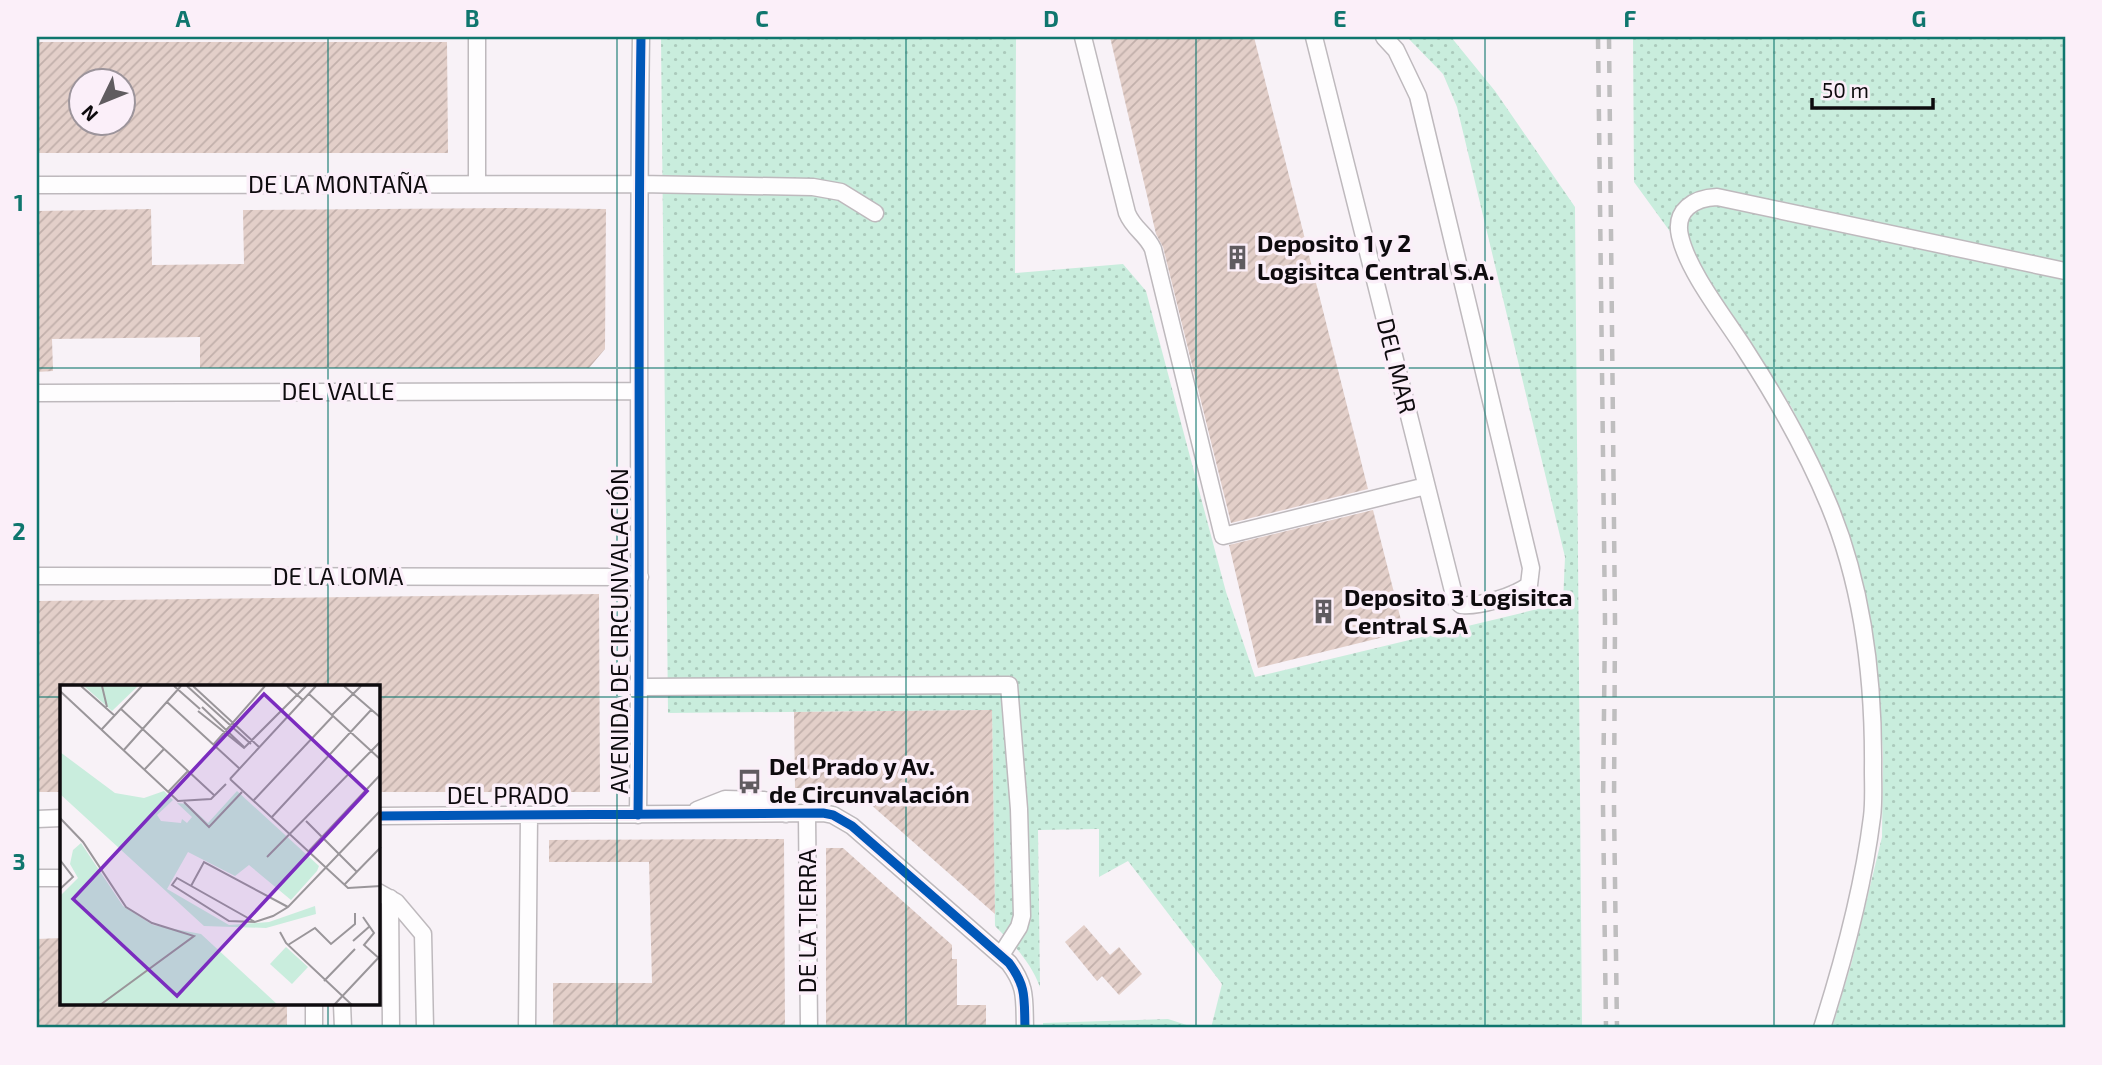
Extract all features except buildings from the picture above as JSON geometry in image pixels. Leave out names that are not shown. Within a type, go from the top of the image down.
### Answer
[{"type":"street","points":[[477,37],[477,184]]},
{"type":"street","name":"AVENIDA DE CIRCUNVALACIÓN","points":[[641,37],[638,815],[833,815],[852,826],[1001,955],[1020,976],[1024,991],[1025,1028]]},
{"type":"street","points":[[1083,37],[1126,213],[1133,227],[1149,241],[1153,249],[1223,536],[1426,486]]},
{"type":"street","name":"DEL MAR","points":[[1314,37],[1455,599],[1461,605],[1470,606],[1520,593],[1529,585],[1531,568],[1418,96],[1396,50],[1384,37]]},
{"type":"street","name":"DE LA MONTAÑA","points":[[37,185],[639,184],[813,187],[841,192],[875,213]]},
{"type":"street","points":[[1822,1028],[1840,972],[1864,873],[1872,814],[1874,736],[1870,674],[1859,608],[1846,554],[1829,504],[1786,419],[1748,353],[1695,273],[1680,235],[1680,220],[1686,208],[1695,201],[1717,197],[2065,271]]},
{"type":"street","name":"DEL VALLE","points":[[37,393],[638,391]]},
{"type":"street","name":"DE LA LOMA","points":[[37,576],[640,577]]},
{"type":"street","points":[[640,687],[1009,685],[1019,809],[1023,916],[1001,955]]},
{"type":"street","name":"DE LA TIERRA","points":[[807,814],[809,1028]]},
{"type":"street","name":"DEL PRADO","points":[[380,816],[638,815]]},
{"type":"street","points":[[527,1028],[529,816]]},
{"type":"street","points":[[37,819],[60,818]]},
{"type":"street","points":[[37,878],[60,878]]},
{"type":"street","points":[[384,895],[391,1028]]},
{"type":"street","points":[[384,895],[397,902],[423,934],[425,1028]]},
{"type":"street","points":[[314,1006],[314,1028]]},
{"type":"street","points":[[342,1006],[343,1028]]},
{"type":"green space","points":[[661,37],[1016,37],[1015,273],[1123,264],[1146,291],[1226,592],[1255,677],[1563,603],[1565,557],[1457,107],[1443,74],[1407,37],[1451,37],[1495,91],[1575,207],[1582,1028],[1211,1028],[1222,984],[1128,861],[1099,877],[1099,829],[1038,830],[1040,987],[1026,961],[995,926],[992,710],[668,713]]},
{"type":"green space","points":[[1633,37],[2065,37],[2065,1028],[1832,1028],[1852,961],[1882,837],[1883,754],[1878,678],[1863,585],[1834,495],[1792,408],[1746,336],[1634,182]]},
{"type":"green space","points":[[1168,1019],[1196,1028],[1043,1028],[1043,1023]]},
{"type":"railway","points":[[1598,37],[1605,621],[1603,806],[1606,1028]]},
{"type":"railway","points":[[1609,37],[1617,1028]]},
{"type":"cycle path","points":[[638,815],[641,37]]},
{"type":"cycle path","points":[[380,816],[833,815],[852,826],[1009,963],[1022,986],[1025,1028]]},
{"type":"place","name":"Deposito 1 y 2 Logisitca Central S.A.","points":[[1237,258]]},
{"type":"place","name":"Deposito 3 Logisitca Central S.A","points":[[1324,612]]},
{"type":"place","name":"Del Prado y Av. de Circunvalación","points":[[749,781]]}]
